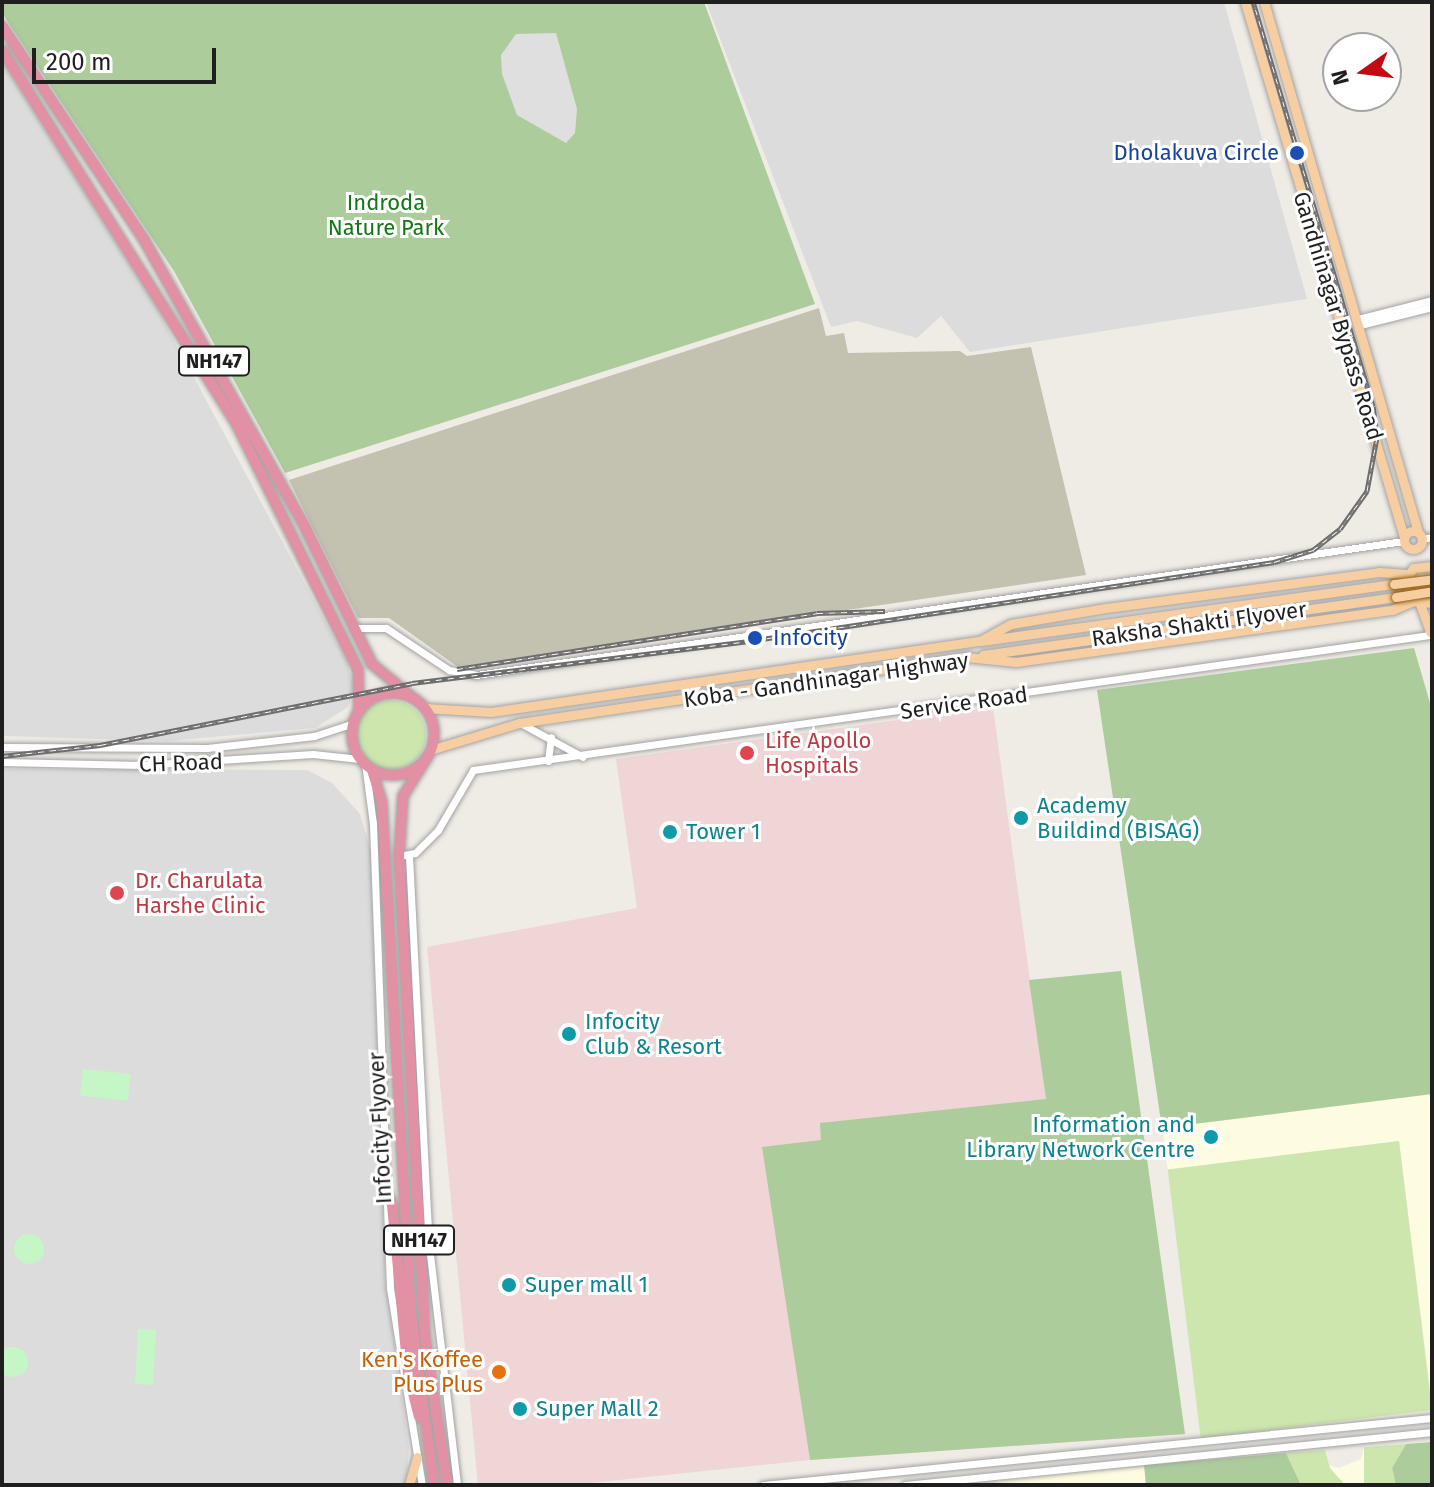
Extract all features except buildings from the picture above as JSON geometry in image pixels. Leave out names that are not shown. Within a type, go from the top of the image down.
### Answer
[{"type":"highway","name":"NH147","points":[[2,26],[143,238],[231,391],[372,664],[424,708]]},
{"type":"highway","name":"NH147","points":[[2,50],[237,425],[358,670],[359,712],[354,723],[366,764]]},
{"type":"highway","points":[[359,712],[378,696],[414,699]]},
{"type":"highway","points":[[366,764],[407,773],[429,753],[433,731],[424,708]]},
{"type":"highway","name":"NH147","points":[[404,856],[403,796],[429,753]]},
{"type":"highway","name":"Infocity Flyover","points":[[366,764],[382,803],[411,1315],[434,1485]]},
{"type":"highway","name":"Infocity Flyover","points":[[404,856],[405,993],[425,1336],[447,1485]]},
{"type":"highway","points":[[385,1189],[392,1205],[408,1373],[427,1442]]},
{"type":"main road","name":"Gandhinagar Bypass Road","points":[[1245,2],[1405,541],[1410,571],[1405,588],[1417,603]]},
{"type":"main road","name":"Gandhinagar Bypass Road","points":[[1264,2],[1431,566]]},
{"type":"main road","points":[[1405,541],[1423,537]]},
{"type":"main road","points":[[1405,541],[1416,548],[1423,537]]},
{"type":"main road","name":"Koba - Gandhinagar Highway","points":[[424,708],[472,715],[980,641],[1011,624],[1079,613],[1431,566]]},
{"type":"main road","name":"Raksha Shakti Flyover","points":[[980,641],[1432,579]]},
{"type":"main road","name":"Raksha Shakti Flyover","points":[[967,657],[1432,591]]},
{"type":"main road","points":[[1417,603],[1431,634]]},
{"type":"main road","name":"Koba - Gandhinagar Highway","points":[[429,753],[519,723],[967,657],[1016,662],[1432,603]]},
{"type":"main road","points":[[409,1485],[417,1457]]},
{"type":"street","points":[[1359,322],[1432,300]]},
{"type":"street","points":[[1359,322],[1432,307]]},
{"type":"street","points":[[354,628],[386,628],[449,670],[476,675],[1405,541]]},
{"type":"street","name":"Service Road","points":[[404,856],[438,830],[473,770],[583,757],[1431,634]]},
{"type":"street","name":"CH Road","points":[[2,747],[207,748],[314,736],[354,723]]},
{"type":"street","points":[[519,723],[551,737],[583,757]]},
{"type":"street","points":[[546,762],[553,754],[551,737]]},
{"type":"street","name":"CH Road","points":[[2,762],[142,765],[313,754],[366,764]]},
{"type":"street","points":[[366,764],[374,837],[385,1189],[392,1302],[422,1485]]},
{"type":"street","points":[[404,856],[435,1327],[457,1485]]},
{"type":"street","points":[[763,1485],[1432,1418]]},
{"type":"street","points":[[1340,1428],[1342,1440]]},
{"type":"street","points":[[905,1485],[1432,1432]]},
{"type":"street","points":[[1036,1458],[1038,1473]]},
{"type":"street","points":[[991,1463],[992,1476]]},
{"type":"shaded area","points":[[706,2],[1224,2],[1307,299],[970,352],[941,316],[917,338],[857,321],[831,327]]},
{"type":"shaded area","points":[[556,33],[577,109],[575,133],[566,143],[517,115],[502,74],[501,55],[516,34]]},
{"type":"shaded area","points":[[2,61],[156,307],[347,662],[354,691],[348,707],[315,728],[167,741],[2,736]]},
{"type":"shaded area","points":[[819,308],[826,336],[844,333],[848,353],[960,351],[967,356],[1031,347],[1086,575],[458,667],[389,618],[358,618],[289,480]]},
{"type":"shaded area","points":[[993,707],[1046,1099],[1185,1434],[810,1460],[571,1485],[478,1485],[427,947],[637,908],[616,759]]},
{"type":"shaded area","points":[[2,769],[307,770],[332,783],[360,814],[371,852],[385,1279],[409,1448],[406,1485],[2,1485]]},
{"type":"shaded area","name":"Information and Library Network Centre","points":[[1432,1094],[1432,1404],[1399,1141],[1168,1171],[1162,1128]]},
{"type":"shaded area","points":[[1432,1442],[1432,1485],[996,1485],[995,1480],[1325,1450],[1329,1465],[1339,1468],[1361,1459],[1364,1447]]},
{"type":"green space","name":"Indroda Nature Park","points":[[2,2],[704,2],[815,304],[285,473],[174,271],[2,13]]},
{"type":"green space","points":[[1414,648],[1432,710],[1432,1094],[1162,1128],[1097,690]]},
{"type":"green space","points":[[398,700],[420,715],[426,735],[424,749],[416,760],[405,768],[384,770],[366,760],[358,749],[356,728],[366,710],[377,702]]},
{"type":"green space","points":[[1121,971],[1185,1434],[810,1460],[762,1147],[821,1140],[820,1123],[1046,1099],[1029,980]]},
{"type":"green space","points":[[83,1069],[131,1074],[128,1101],[80,1096]]},
{"type":"green space","points":[[1399,1141],[1432,1410],[1201,1438],[1168,1169]]},
{"type":"green space","points":[[29,1234],[40,1238],[44,1249],[40,1260],[29,1264],[18,1260],[14,1249],[18,1238]]},
{"type":"green space","points":[[138,1329],[156,1330],[153,1385],[135,1384]]},
{"type":"green space","points":[[13,1347],[24,1351],[28,1362],[24,1373],[13,1377],[2,1373],[-2,1362],[2,1351]]},
{"type":"green space","points":[[1432,1442],[1432,1485],[1396,1485],[1392,1468],[1406,1444]]},
{"type":"green space","points":[[1406,1444],[1392,1468],[1396,1485],[1364,1485],[1364,1447]]},
{"type":"green space","points":[[1325,1450],[1330,1468],[1345,1485],[1301,1485],[1286,1453]]},
{"type":"green space","points":[[1286,1453],[1301,1485],[1146,1485],[1144,1465]]},
{"type":"railway","points":[[2,756],[100,745],[412,683],[755,640],[1274,562],[1313,550],[1340,529],[1367,491],[1377,437],[1373,406],[1253,2]]},
{"type":"railway","points":[[457,669],[817,613],[885,611]]},
{"type":"place","name":"Dholakuva Circle","points":[[1297,153]]},
{"type":"place","name":"Infocity","points":[[755,638]]},
{"type":"place","name":"Life Apollo Hospitals","points":[[747,753]]},
{"type":"place","name":"Academy Buildind (BISAG)","points":[[1021,818]]},
{"type":"place","name":"Tower 1","points":[[670,832]]},
{"type":"place","name":"Dr. Charulata Harshe Clinic","points":[[117,893]]},
{"type":"place","name":"Infocity Club & Resort","points":[[569,1034]]},
{"type":"place","name":"Information and Library Network Centre","points":[[1211,1137]]},
{"type":"place","name":"Super mall 1","points":[[509,1285]]},
{"type":"place","name":"Ken's Koffee Plus Plus","points":[[499,1372]]},
{"type":"place","name":"Super Mall 2","points":[[520,1409]]}]
